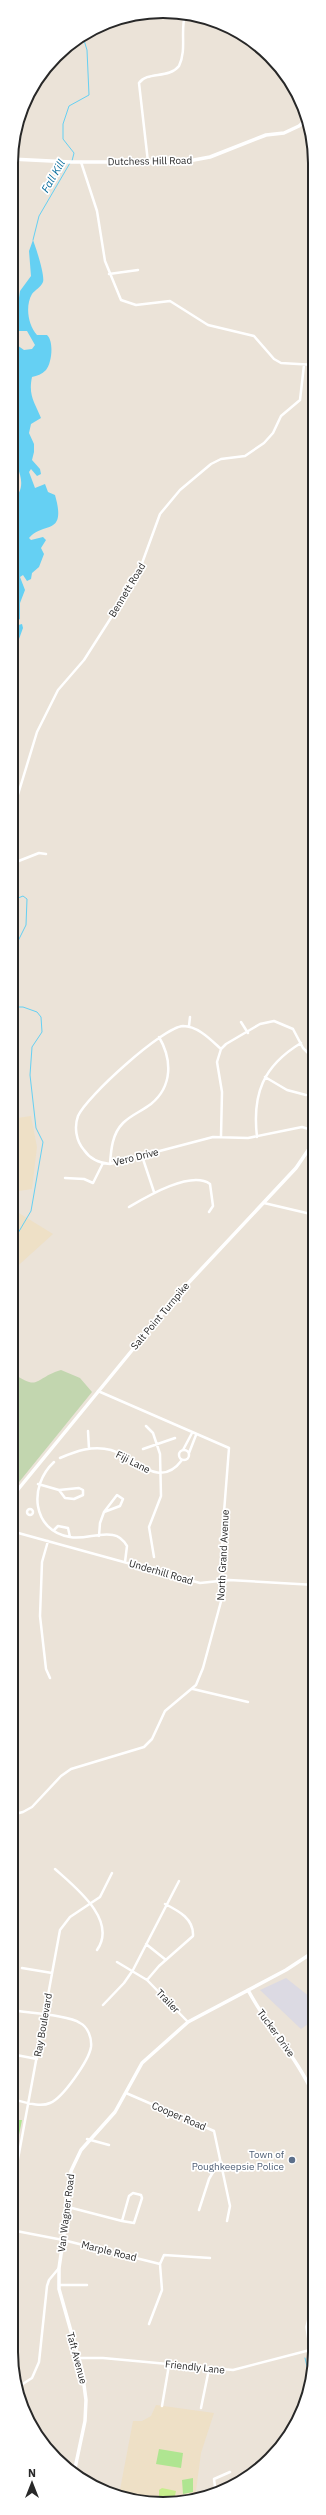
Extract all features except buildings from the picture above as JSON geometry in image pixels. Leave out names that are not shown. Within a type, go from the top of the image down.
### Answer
[{"type":"street","points":[[148,162],[139,83],[143,78],[166,74],[179,66],[184,51],[181,30],[184,19]]},
{"type":"street","name":"Dutchess Hill Road","points":[[18,159],[81,162],[183,162],[205,158],[256,138],[295,129],[302,123]]},
{"type":"street","points":[[81,162],[93,194],[101,249],[118,297],[124,303],[140,305],[170,301],[208,325],[254,336],[274,359],[281,363],[308,365]]},
{"type":"street","points":[[109,274],[138,270]]},
{"type":"street","name":"Bennett Road","points":[[18,794],[37,732],[58,690],[84,660],[137,577],[152,541],[158,517],[180,490],[211,464],[221,459],[245,456],[268,440],[281,416],[300,400],[304,365]]},
{"type":"street","points":[[18,861],[40,853],[46,854]]},
{"type":"street","points":[[190,1017],[189,1026],[203,1034],[221,1049]]},
{"type":"street","points":[[241,1022],[248,1033]]},
{"type":"street","points":[[221,1136],[222,1092],[217,1062],[221,1049],[266,1022],[280,1022],[293,1029],[308,1052]]},
{"type":"street","name":"Vero Drive","points":[[189,1026],[176,1027],[143,1049],[87,1104],[78,1116],[76,1130],[80,1146],[90,1157],[103,1163],[110,1164],[221,1136],[257,1136],[293,1128],[302,1127],[308,1129]]},
{"type":"street","points":[[110,1164],[113,1140],[123,1123],[150,1104],[166,1083],[168,1060],[159,1037]]},
{"type":"street","points":[[257,1136],[257,1100],[265,1078],[280,1058],[301,1043]]},
{"type":"street","points":[[265,1078],[283,1088],[306,1095]]},
{"type":"street","name":"Salt Point Turnpike","points":[[18,1489],[178,1293],[296,1168],[308,1150]]},
{"type":"street","points":[[142,1156],[154,1192]]},
{"type":"street","points":[[65,1178],[84,1179],[93,1183],[103,1163]]},
{"type":"street","points":[[129,1207],[154,1192],[178,1184],[201,1179],[210,1184],[212,1189],[213,1206],[209,1212]]},
{"type":"street","points":[[264,1203],[308,1213]]},
{"type":"street","name":"North Grand Avenue","points":[[18,1813],[32,1807],[61,1776],[71,1769],[144,1747],[152,1738],[165,1711],[193,1689],[200,1676],[222,1598],[222,1538],[230,1449],[98,1391]]},
{"type":"street","points":[[146,1426],[153,1433],[158,1444],[160,1454],[161,1496],[149,1527],[154,1556]]},
{"type":"street","points":[[88,1431],[89,1449]]},
{"type":"street","points":[[182,1460],[179,1454],[188,1443],[192,1433]]},
{"type":"street","points":[[160,1473],[178,1465],[182,1460],[188,1459],[188,1453],[196,1435]]},
{"type":"street","points":[[143,1449],[175,1438]]},
{"type":"street","points":[[188,1443],[192,1444]]},
{"type":"street","name":"Fiji Lane","points":[[60,1458],[89,1449],[111,1450],[147,1471],[160,1473]]},
{"type":"street","points":[[183,1450],[188,1453]]},
{"type":"street","points":[[54,1462],[45,1472],[38,1484],[39,1509],[43,1518],[54,1530],[70,1537],[114,1535],[122,1539],[127,1546],[125,1562]]},
{"type":"street","points":[[38,1484],[59,1490],[79,1488],[83,1490],[83,1493],[80,1498],[71,1499],[65,1498],[59,1490]]},
{"type":"street","points":[[99,1536],[100,1523],[104,1512],[115,1496],[121,1496],[124,1499],[120,1506],[104,1512]]},
{"type":"street","points":[[34,1510],[39,1509]]},
{"type":"street","points":[[54,1530],[58,1526],[66,1526],[70,1537]]},
{"type":"street","name":"Underhill Road","points":[[18,1533],[200,1583],[223,1580],[308,1585]]},
{"type":"street","points":[[48,1541],[42,1562],[40,1616],[46,1669],[50,1678]]},
{"type":"street","points":[[193,1689],[248,1702]]},
{"type":"street","points":[[55,1869],[90,1904],[99,1919],[102,1932],[101,1943],[97,1950]]},
{"type":"street","name":"Ray Boulevard","points":[[18,2156],[62,1925],[104,1892],[112,1873]]},
{"type":"street","points":[[103,2005],[124,1983],[133,1970],[179,1881]]},
{"type":"street","points":[[147,1980],[166,1960],[191,1940],[193,1932],[186,1916],[166,1904]]},
{"type":"street","points":[[146,1944],[166,1960]]},
{"type":"street","name":"Van Wagner Road","points":[[22,2384],[32,2378],[39,2362],[47,2286],[49,2280],[59,2268],[68,2207],[71,2171],[87,2140],[109,2120],[142,2064],[188,2022],[308,1956]]},
{"type":"street","name":"Trailer","points":[[117,1962],[133,1970],[147,1980],[188,2022]]},
{"type":"street","points":[[22,1968],[52,1973]]},
{"type":"street","name":"Tucker Drive","points":[[248,1990],[263,2017],[301,2070],[308,2084]]},
{"type":"street","points":[[18,2011],[81,2023],[88,2032],[91,2047],[82,2065],[58,2098],[47,2104],[18,2100]]},
{"type":"street","points":[[18,2055],[37,2059]]},
{"type":"street","name":"Cooper Road","points":[[125,2093],[214,2131],[219,2162],[230,2206],[227,2221]]},
{"type":"street","points":[[87,2140],[109,2145]]},
{"type":"street","points":[[199,2210],[209,2179],[219,2162]]},
{"type":"street","points":[[68,2207],[122,2221],[135,2222],[141,2195],[130,2194],[122,2221]]},
{"type":"street","name":"Marple Road","points":[[18,2231],[63,2240],[160,2264]]},
{"type":"street","points":[[149,2324],[163,2286],[160,2264],[166,2254],[210,2258]]},
{"type":"street","name":"Taft Avenue","points":[[59,2268],[59,2284],[78,2358],[86,2400],[85,2421],[75,2467]]},
{"type":"street","points":[[59,2284],[87,2285]]},
{"type":"street","points":[[308,2317],[308,2330]]},
{"type":"street","name":"Friendly Lane","points":[[78,2358],[103,2358],[232,2370],[308,2351]]},
{"type":"street","points":[[162,2406],[169,2364]]},
{"type":"street","points":[[201,2408],[209,2369]]},
{"type":"street","points":[[215,2487],[214,2479],[230,2472]]},
{"type":"shaded area","points":[[31,1116],[37,1147],[32,1189],[19,1191],[18,1195],[18,1118]]},
{"type":"shaded area","points":[[18,1212],[53,1234],[18,1266]]},
{"type":"shaded area","points":[[286,1978],[308,1995],[308,2024],[301,2029],[260,1990]]},
{"type":"shaded area","points":[[156,2405],[214,2413],[201,2453],[196,2493],[172,2497],[154,2497],[120,2490],[133,2421],[142,2421],[151,2416]]},
{"type":"green space","points":[[61,1370],[80,1378],[92,1392],[18,1483],[18,1376],[32,1383]]},
{"type":"green space","points":[[18,2120],[22,2120],[18,2140]]},
{"type":"green space","points":[[159,2449],[183,2453],[181,2468],[156,2464]]},
{"type":"green space","points":[[193,2478],[193,2492],[183,2494],[182,2480]]},
{"type":"green space","points":[[162,2488],[176,2491],[175,2497],[159,2497],[159,2490]]},
{"type":"water","points":[[33,240],[40,261],[43,282],[32,294],[28,315],[31,326],[37,335],[47,335],[49,338],[51,342],[51,352],[50,362],[46,370],[39,375],[32,377],[32,394],[34,403],[41,418],[31,424],[29,433],[34,444],[32,460],[40,469],[41,474],[37,476],[31,469],[29,472],[35,488],[45,484],[48,492],[55,495],[58,508],[58,517],[56,523],[52,526],[35,533],[29,538],[31,540],[43,537],[46,540],[41,548],[44,554],[39,567],[32,573],[31,579],[27,581],[23,575],[20,577],[25,590],[20,603],[20,619],[18,620],[18,494],[20,490],[21,478],[18,469],[18,346],[24,350],[32,349],[35,345],[27,331],[18,332],[18,305],[20,291],[31,276],[29,251]]},
{"type":"water","points":[[22,624],[23,628],[18,642],[18,625]]},
{"type":"waterway","name":"Fall Kill","points":[[72,161],[74,153],[63,139],[63,124],[69,106],[89,95],[87,50],[84,41]]},
{"type":"waterway","name":"Fall Kill","points":[[33,240],[39,216],[70,163]]},
{"type":"waterway","name":"Fall Kill","points":[[18,898],[23,896],[27,899],[26,925],[18,941]]},
{"type":"waterway","name":"Fall Kill","points":[[18,1007],[23,1007],[37,1012],[41,1017],[42,1032],[32,1047],[30,1075],[36,1128],[43,1142],[31,1211],[18,1233]]},
{"type":"waterway","points":[[305,2358],[307,2368]]},
{"type":"place","name":"Town of Poughkeepsie Police","points":[[292,2160]]}]
